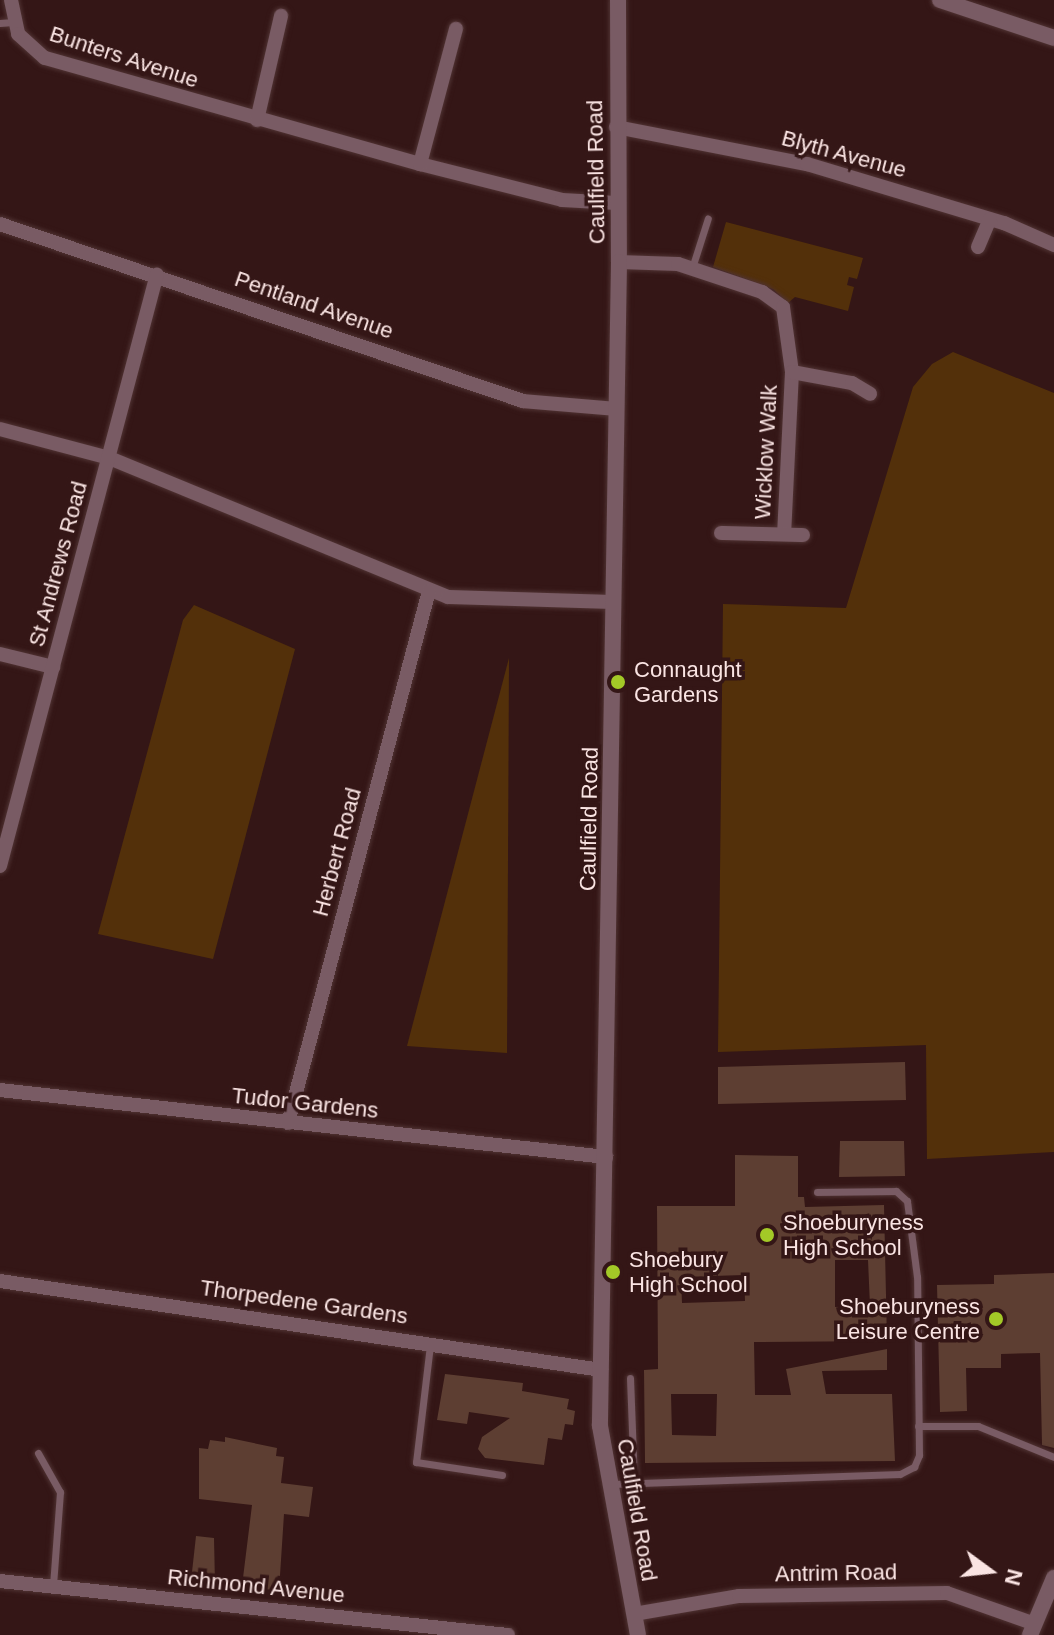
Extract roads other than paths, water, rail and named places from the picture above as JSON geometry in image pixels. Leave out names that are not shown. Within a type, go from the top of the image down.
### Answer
[{"type":"street","name":"Bunters Avenue","points":[[11,0],[7,22],[25,44],[45,58],[257,120],[562,200],[617,203]]},
{"type":"street","name":"Caulfield Road","points":[[618,0],[616,127],[619,262],[601,1370],[608,1485],[638,1635]]},
{"type":"street","points":[[940,0],[1054,38]]},
{"type":"street","points":[[257,120],[281,16]]},
{"type":"street","points":[[420,164],[456,29]]},
{"type":"street","name":"Blyth Avenue","points":[[616,127],[807,164],[990,219],[1054,245]]},
{"type":"street","points":[[978,247],[990,219]]},
{"type":"street","name":"Pentland Avenue","points":[[0,224],[157,274],[523,401],[616,409]]},
{"type":"street","name":"Wicklow Walk","points":[[619,262],[692,268],[775,298],[787,320],[792,372],[784,534]]},
{"type":"street","name":"St Andrews Road","points":[[0,866],[157,274]]},
{"type":"street","name":"Wicklow Walk","points":[[792,372],[854,379],[870,394]]},
{"type":"street","points":[[0,429],[109,458],[448,597],[614,602]]},
{"type":"street","points":[[721,533],[803,535]]},
{"type":"street","name":"Herbert Road","points":[[288,1123],[429,591]]},
{"type":"street","points":[[0,654],[53,667]]},
{"type":"street","name":"Tudor Gardens","points":[[0,1090],[606,1157]]},
{"type":"street","name":"Thorpedene Gardens","points":[[0,1281],[601,1370]]},
{"type":"street","points":[[1032,1629],[1054,1578]]},
{"type":"street","name":"Richmond Avenue","points":[[0,1581],[414,1630],[508,1635]]},
{"type":"street","name":"Antrim Road","points":[[634,1614],[739,1596],[947,1593],[1032,1629]]},
{"type":"lane","points":[[692,268],[708,218]]},
{"type":"lane","points":[[608,1485],[900,1474],[917,1462],[917,1277],[907,1201],[896,1191],[817,1192]]},
{"type":"lane","points":[[431,1343],[416,1462],[502,1475]]},
{"type":"lane","points":[[630,1378],[634,1482]]},
{"type":"lane","points":[[918,1426],[978,1426],[1054,1457]]},
{"type":"lane","points":[[38,1453],[60,1492],[53,1586]]},
{"type":"place","name":"Connaught Gardens","points":[[618,682]]},
{"type":"place","name":"Shoeburyness High School","points":[[767,1235]]},
{"type":"place","name":"Shoebury High School","points":[[613,1272]]},
{"type":"place","name":"Shoeburyness Leisure Centre","points":[[996,1319]]}]
